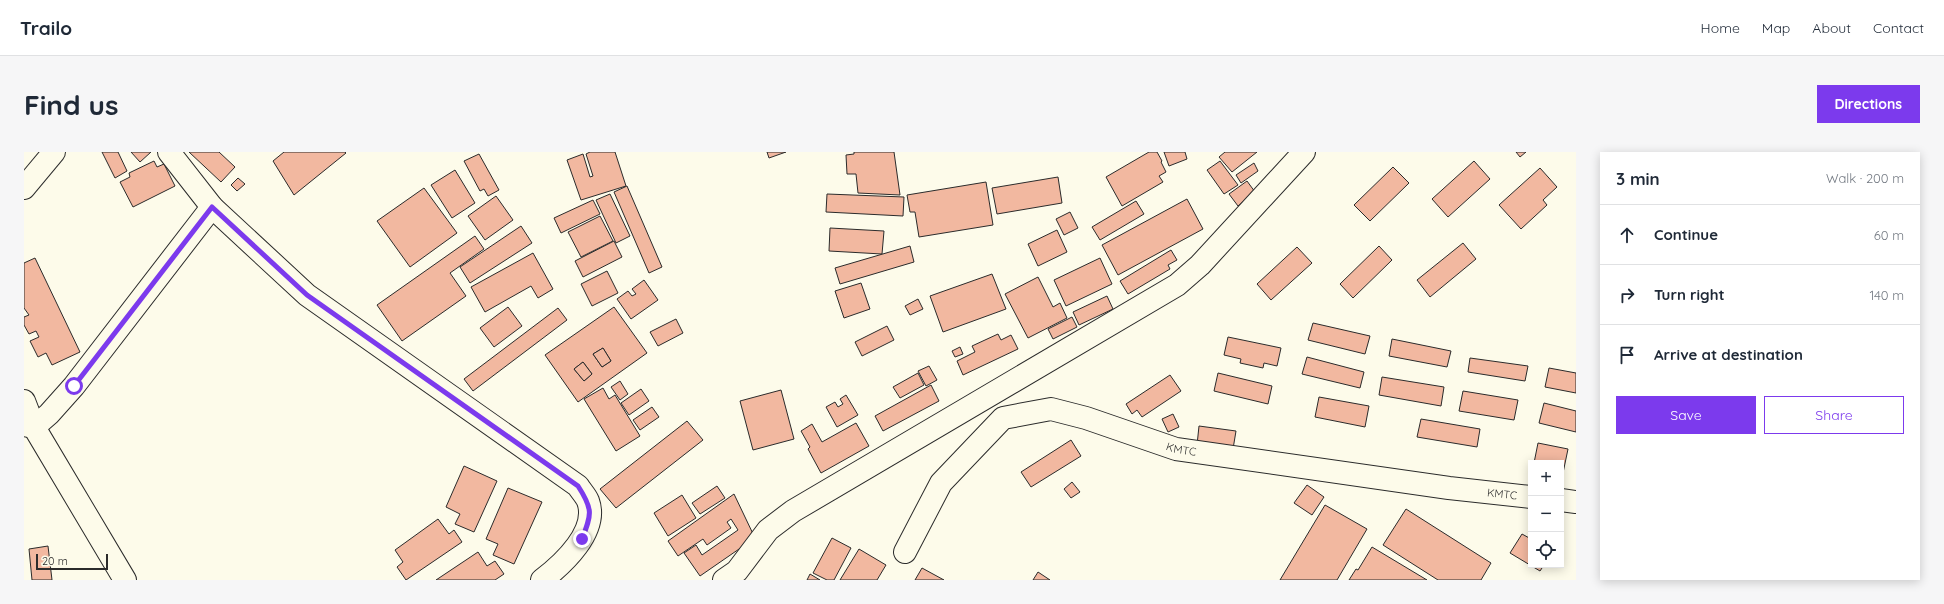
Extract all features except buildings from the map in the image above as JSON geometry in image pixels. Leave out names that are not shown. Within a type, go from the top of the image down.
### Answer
[{"type":"street","points":[[24,188],[54,152]]},
{"type":"street","points":[[169,152],[212,207],[307,295],[578,486],[588,502],[589,520],[582,539],[562,565],[542,580]]},
{"type":"street","points":[[724,580],[737,571],[768,530],[793,511],[1183,280],[1200,265],[1304,152]]},
{"type":"street","points":[[29,426],[49,414],[74,386],[212,207]]},
{"type":"street","points":[[24,401],[29,426],[125,580]]},
{"type":"street","name":"KMTC","points":[[905,552],[941,483],[1003,418],[1051,409],[1086,418],[1176,449],[1449,488],[1528,497]]},
{"type":"street","points":[[1564,500],[1576,502]]},
{"type":"route","points":[[74,386],[212,207],[307,295],[578,486],[588,502],[589,520],[582,539]]}]
